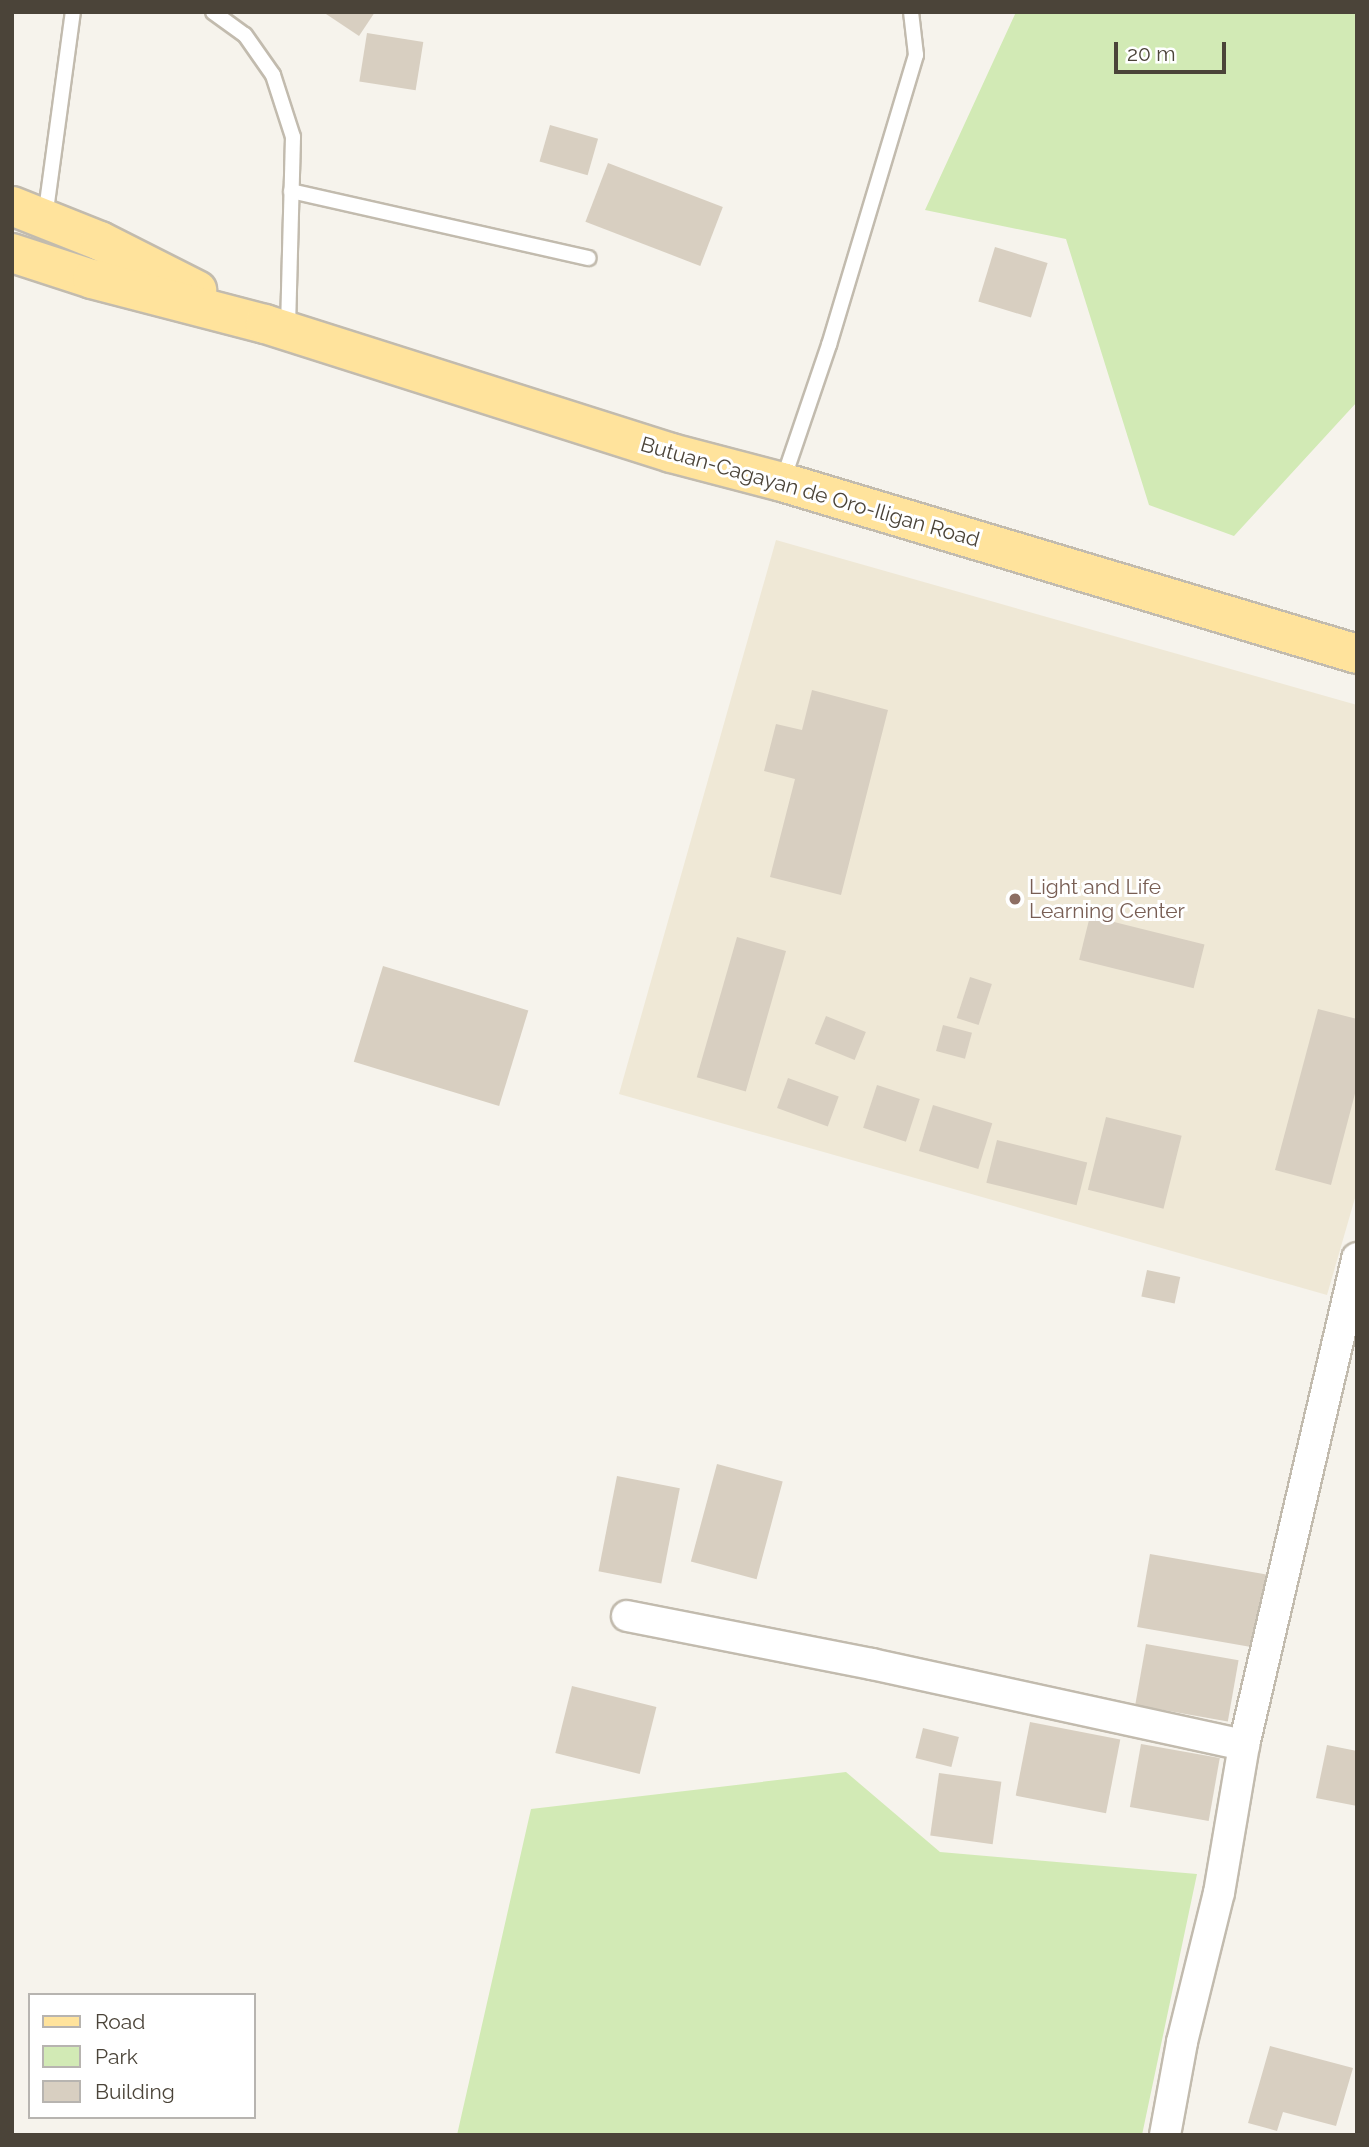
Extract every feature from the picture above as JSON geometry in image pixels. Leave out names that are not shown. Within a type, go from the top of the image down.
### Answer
[{"type":"main road","name":"Butuan-Cagayan de Oro-Iligan Road","points":[[29,213],[100,241],[276,327]]},
{"type":"main road","name":"Butuan-Cagayan de Oro-Iligan Road","points":[[12,253],[92,279],[276,327],[671,453],[782,482],[1357,654]]},
{"type":"street","points":[[1165,2135],[1182,2042],[1219,1893],[1244,1745],[1357,1258]]},
{"type":"street","points":[[627,1616],[872,1664],[1244,1745]]},
{"type":"lane","points":[[29,213],[73,12]]},
{"type":"lane","points":[[213,12],[245,35],[273,75],[293,136],[291,191],[276,327]]},
{"type":"lane","points":[[782,482],[829,345],[916,55],[911,12]]},
{"type":"lane","points":[[291,191],[589,258]]},
{"type":"shaded area","name":"Light and Life Learning Center","points":[[776,540],[1357,705],[1357,1191],[1327,1295],[619,1094]]},
{"type":"green space","points":[[1016,12],[1357,12],[1357,402],[1234,536],[1149,505],[1066,239],[925,210]]},
{"type":"green space","points":[[846,1772],[940,1852],[1197,1874],[1142,2135],[457,2135],[531,1809]]},
{"type":"building","points":[[323,12],[375,12],[359,36]]},
{"type":"building","points":[[367,33],[423,42],[416,90],[359,81]]},
{"type":"building","points":[[550,125],[598,139],[588,175],[540,162]]},
{"type":"building","points":[[608,163],[723,207],[700,266],[585,222]]},
{"type":"building","points":[[995,247],[1048,263],[1031,318],[978,302]]},
{"type":"building","points":[[812,690],[888,710],[841,895],[770,877],[795,779],[764,771],[776,724],[802,730]]},
{"type":"building","points":[[1090,916],[1204,945],[1194,988],[1079,960]]},
{"type":"building","points":[[737,937],[786,951],[746,1091],[697,1077]]},
{"type":"building","points":[[383,966],[528,1010],[499,1106],[354,1062]]},
{"type":"building","points":[[970,977],[992,984],[979,1025],[957,1018]]},
{"type":"building","points":[[1318,1009],[1357,1019],[1357,1086],[1331,1185],[1275,1170]]},
{"type":"building","points":[[826,1016],[866,1032],[855,1060],[815,1044]]},
{"type":"building","points":[[943,1025],[972,1033],[965,1059],[936,1051]]},
{"type":"building","points":[[788,1078],[839,1096],[828,1127],[777,1108]]},
{"type":"building","points":[[877,1085],[920,1099],[906,1142],[863,1128]]},
{"type":"building","points":[[933,1105],[992,1123],[978,1169],[919,1151]]},
{"type":"building","points":[[1106,1117],[1182,1136],[1164,1209],[1088,1190]]},
{"type":"building","points":[[997,1140],[1087,1162],[1077,1205],[986,1183]]},
{"type":"building","points":[[1147,1270],[1180,1277],[1175,1303],[1141,1296]]},
{"type":"building","points":[[717,1464],[783,1482],[757,1579],[691,1562]]},
{"type":"building","points":[[617,1476],[680,1488],[661,1583],[598,1571]]},
{"type":"building","points":[[1150,1554],[1278,1577],[1265,1649],[1137,1627]]},
{"type":"building","points":[[1146,1644],[1239,1660],[1228,1721],[1135,1705]]},
{"type":"building","points":[[572,1686],[656,1707],[640,1774],[555,1753]]},
{"type":"building","points":[[1030,1722],[1120,1740],[1106,1813],[1016,1796]]},
{"type":"building","points":[[923,1728],[959,1737],[951,1767],[916,1758]]},
{"type":"building","points":[[1141,1744],[1220,1758],[1209,1821],[1130,1807]]},
{"type":"building","points":[[1327,1745],[1357,1751],[1357,1806],[1316,1798]]},
{"type":"building","points":[[939,1773],[1001,1782],[993,1844],[930,1835]]},
{"type":"building","points":[[1270,2046],[1353,2068],[1336,2126],[1283,2112],[1277,2131],[1248,2123]]},
{"type":"place","name":"Light and Life Learning Center","points":[[1015,899]]}]
